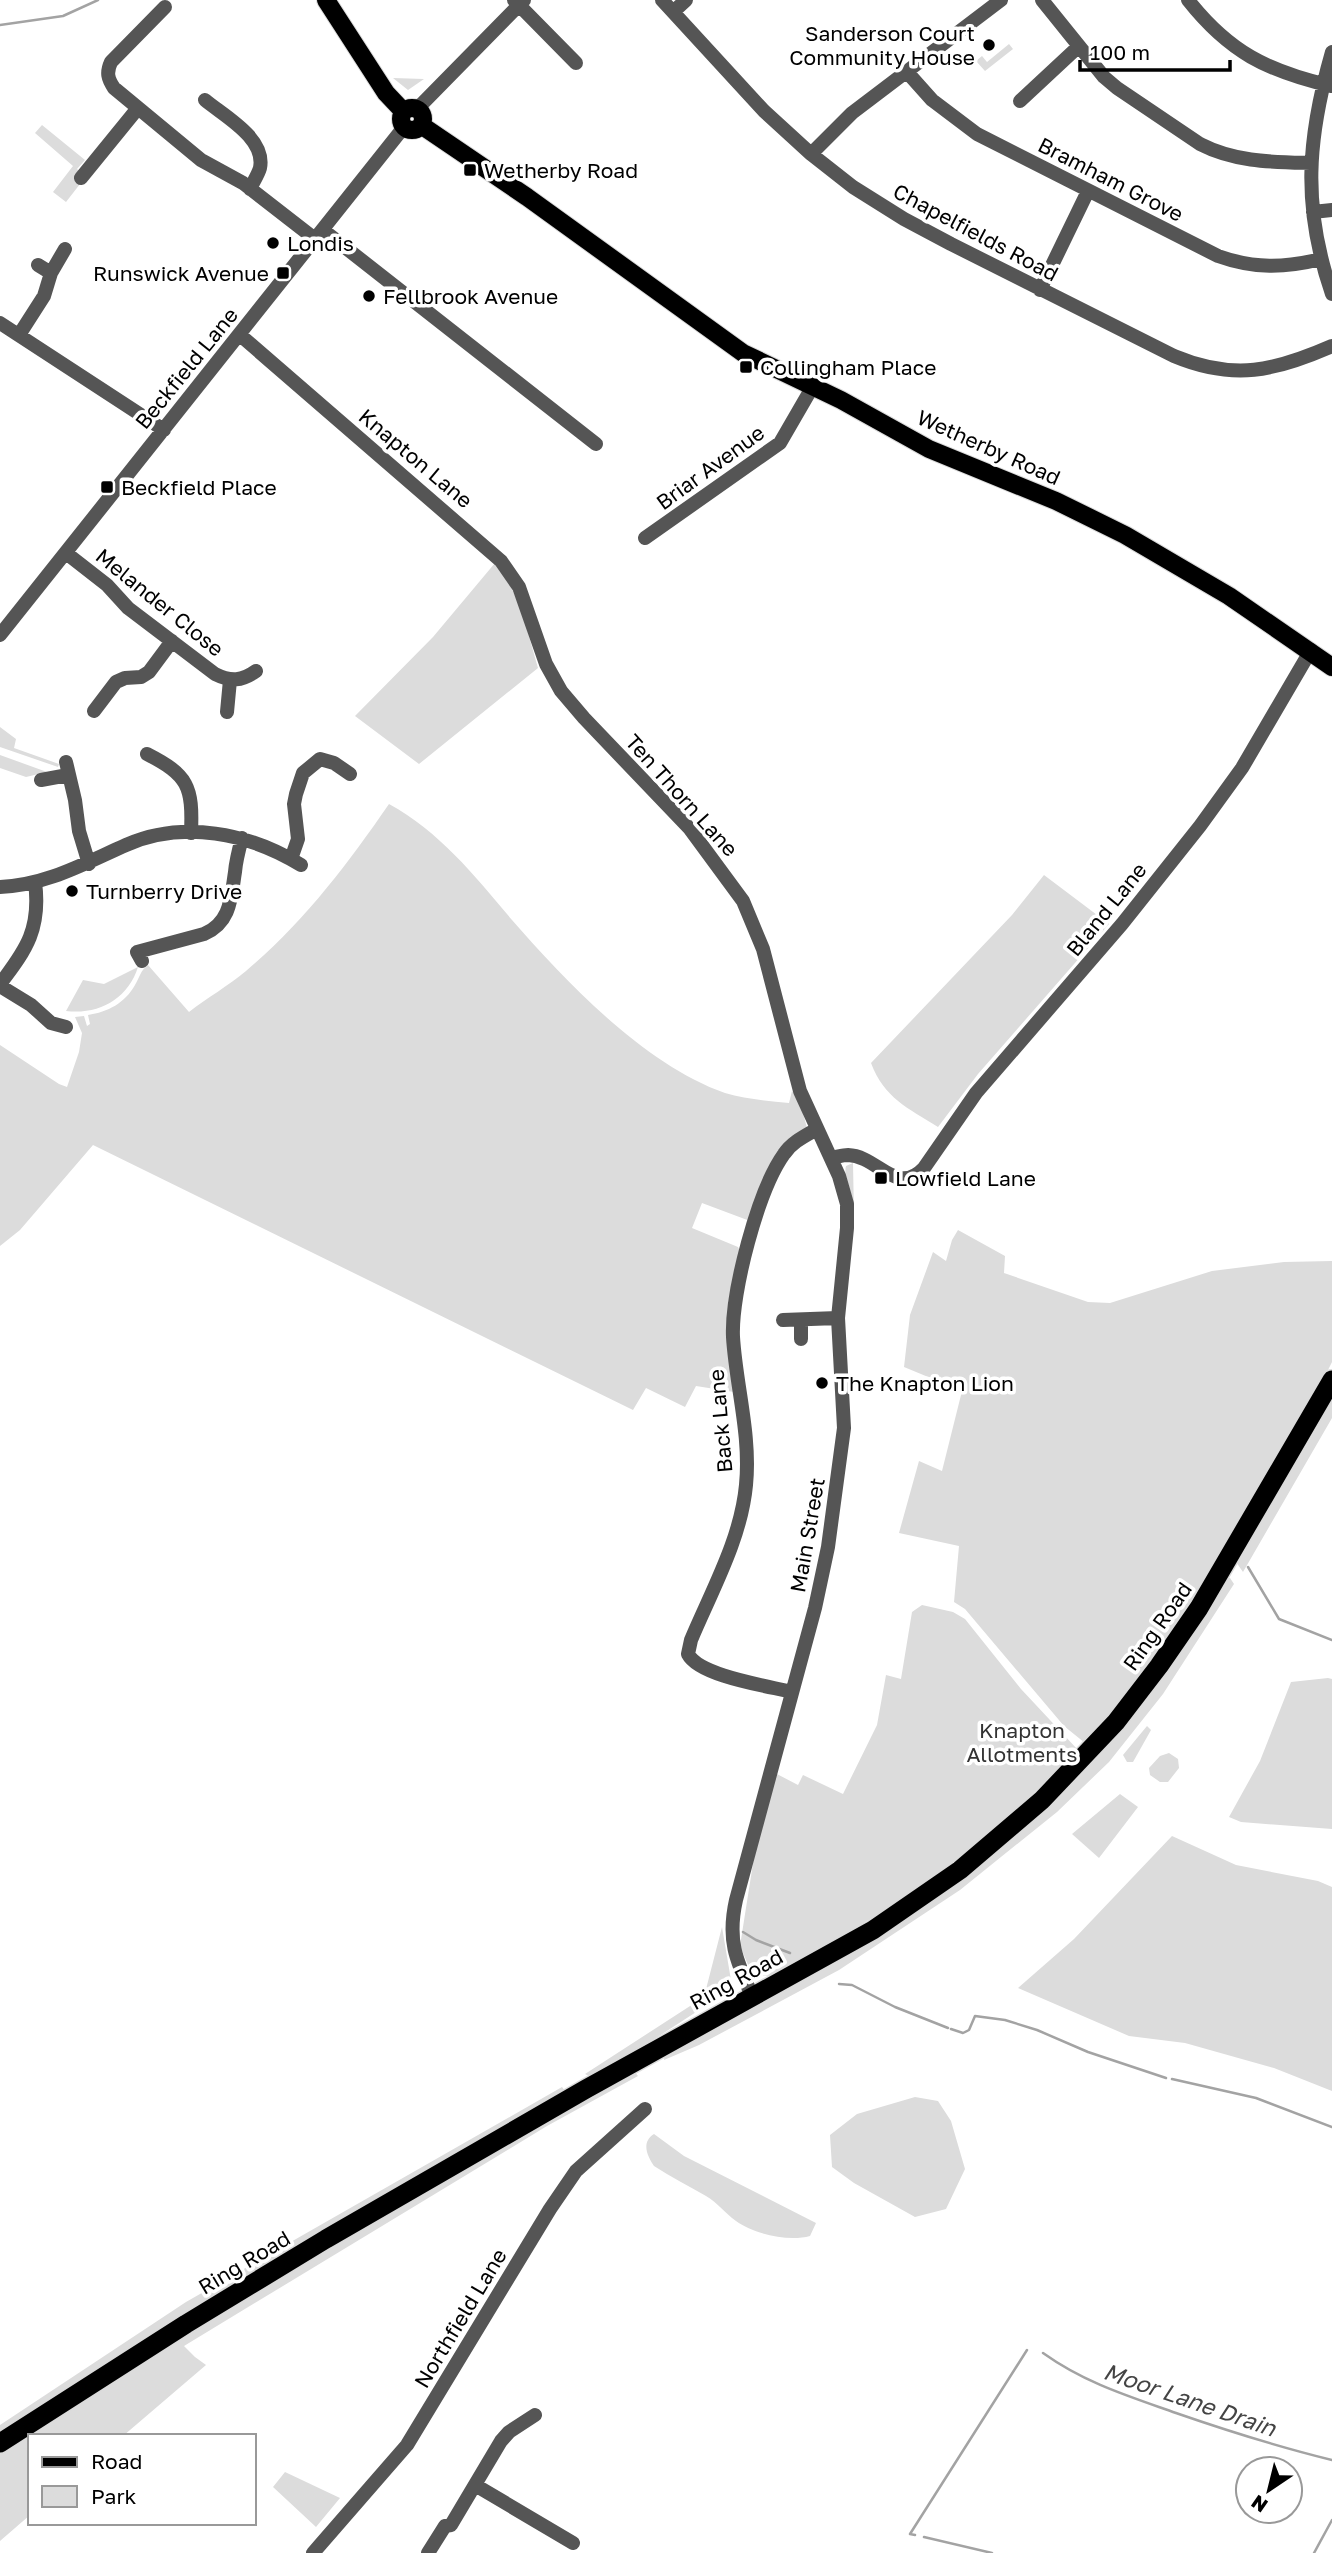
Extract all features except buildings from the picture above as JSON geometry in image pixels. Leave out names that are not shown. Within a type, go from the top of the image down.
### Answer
[{"type":"highway","name":"Ring Road","points":[[0,2443],[186,2324],[326,2239],[586,2089],[873,1930],[960,1870],[1042,1800],[1116,1722],[1159,1666],[1199,1608],[1332,1380]]},
{"type":"main road","name":"Wetherby Road","points":[[326,0],[386,93],[411,118],[527,197],[732,346],[752,359],[813,386],[929,449],[1056,501],[1125,536],[1229,596],[1332,667]]},
{"type":"street","name":"Chapelfields Road","points":[[662,0],[764,111],[811,154],[853,187],[904,219],[1041,290],[1174,356],[1219,370],[1246,372],[1264,369],[1295,361],[1332,346]]},
{"type":"street","points":[[673,12],[686,0]]},
{"type":"street","points":[[811,154],[843,121],[1001,0]]},
{"type":"street","points":[[1042,0],[1104,77],[1212,150],[1246,160],[1310,163]]},
{"type":"street","points":[[1188,0],[1216,33],[1246,55],[1263,64],[1327,85]]},
{"type":"street","name":"Beckfield Lane","points":[[0,635],[411,118],[519,2]]},
{"type":"street","points":[[519,2],[576,63]]},
{"type":"street","points":[[164,14],[116,55],[108,69],[109,82],[114,88],[201,160],[319,235],[596,444]]},
{"type":"street","points":[[1020,102],[1078,47]]},
{"type":"street","points":[[1332,52],[1310,163],[1313,212],[1321,258],[1332,294]]},
{"type":"street","name":"Bramham Grove","points":[[907,72],[932,100],[959,123],[999,147],[1218,256],[1265,267],[1282,267],[1321,258]]},
{"type":"street","points":[[205,100],[252,139],[259,153],[260,167],[250,189]]},
{"type":"street","points":[[81,178],[138,108]]},
{"type":"street","points":[[1041,290],[1088,191]]},
{"type":"street","points":[[1313,212],[1332,210]]},
{"type":"street","points":[[19,335],[44,296],[45,269],[65,249]]},
{"type":"street","points":[[0,323],[164,429]]},
{"type":"street","name":"Knapton Lane","points":[[240,335],[501,561],[519,587],[536,635]]},
{"type":"street","name":"Briar Avenue","points":[[645,538],[780,443],[813,386]]},
{"type":"street","name":"Melander Close","points":[[66,553],[107,585],[128,608],[215,674],[230,680],[239,680],[256,671]]},
{"type":"street","name":"Ten Thorn Lane","points":[[536,635],[546,664],[570,702],[690,829],[743,901],[763,949],[796,1078]]},
{"type":"street","points":[[94,711],[116,682],[125,678],[141,677],[149,672],[172,642]]},
{"type":"street","name":"Bland Lane","points":[[831,1158],[855,1156],[873,1163],[894,1177],[904,1179],[912,1178],[924,1168],[976,1093],[1083,970],[1200,826],[1242,768],[1311,650]]},
{"type":"street","name":"Melander Close","points":[[227,712],[230,680]]},
{"type":"street","points":[[0,887],[35,882],[89,864],[137,841],[160,835],[191,833],[242,838],[259,843],[296,862],[298,839],[294,804],[303,773],[320,754],[350,774]]},
{"type":"street","points":[[154,761],[171,766],[185,782],[191,797],[191,833]]},
{"type":"street","points":[[41,780],[67,768],[79,831],[89,864]]},
{"type":"street","points":[[138,952],[204,934],[218,926],[230,906],[242,838]]},
{"type":"street","points":[[35,882],[37,914],[30,940],[0,985],[31,1005],[51,1023],[66,1027]]},
{"type":"street","name":"Main Street","points":[[752,1996],[736,1960],[731,1926],[821,1583],[842,1454],[844,1405],[838,1318],[848,1217],[844,1191],[796,1078]]},
{"type":"street","name":"Back Lane","points":[[792,1692],[714,1672],[693,1661],[688,1654],[691,1640],[736,1535],[746,1487],[747,1448],[733,1339],[737,1285],[760,1207],[779,1162],[791,1146],[817,1129]]},
{"type":"street","points":[[783,1320],[838,1318]]},
{"type":"street","points":[[801,1320],[801,1339]]},
{"type":"street","name":"Northfield Lane","points":[[313,2553],[407,2445],[550,2208],[576,2171],[645,2109]]},
{"type":"street","points":[[428,2553],[444,2526],[451,2525],[501,2441],[509,2432],[535,2415]]},
{"type":"street","points":[[475,2485],[573,2543]]},
{"type":"green space","points":[[1009,44],[1013,49],[985,71],[976,61],[982,56],[987,62]]},
{"type":"green space","points":[[393,78],[424,79],[408,90]]},
{"type":"green space","points":[[42,125],[85,160],[77,169],[81,173],[80,184],[66,202],[53,192],[73,166],[35,133]]},
{"type":"green space","points":[[495,563],[517,600],[538,668],[419,764],[355,716],[433,637]]},
{"type":"green space","points":[[0,727],[16,739],[14,748],[59,764],[58,767],[0,747]]},
{"type":"green space","points":[[0,755],[47,772],[26,777],[0,768]]},
{"type":"green space","points":[[389,804],[441,841],[557,970],[637,1043],[695,1080],[725,1093],[789,1103],[792,1091],[800,1102],[807,1128],[750,1221],[702,1203],[692,1228],[738,1247],[740,1251],[728,1303],[728,1346],[734,1392],[696,1386],[685,1407],[646,1388],[633,1410],[93,1145],[20,1230],[0,1246],[0,1045],[67,1087],[79,1052],[82,1033],[75,1017],[84,1016],[87,1026],[90,1024],[88,1015],[102,1012],[121,1002],[148,965],[189,1012],[267,953],[340,871]]},
{"type":"green space","points":[[1044,875],[1109,924],[978,1074],[938,1127],[890,1094],[871,1063],[1012,915]]},
{"type":"green space","points":[[138,967],[127,988],[111,1002],[90,1010],[66,1011],[83,980],[104,984]]},
{"type":"green space","points":[[853,1163],[854,1215],[845,1170],[846,1166]]},
{"type":"green space","points":[[958,1230],[1005,1256],[1004,1273],[1088,1302],[1110,1303],[1212,1271],[1284,1262],[1332,1261],[1332,1362],[1319,1388],[1183,1619],[1120,1704],[1085,1743],[1064,1726],[965,1609],[954,1602],[959,1546],[899,1533],[919,1461],[942,1471],[962,1391],[904,1367],[910,1315],[933,1252],[946,1261]]},
{"type":"green space","points":[[1332,1399],[1332,1418],[1243,1572],[1236,1562]]},
{"type":"green space","points":[[1225,1578],[1230,1578],[1234,1584],[1163,1694],[1109,1762],[1057,1812],[960,1890],[839,1970],[699,2045],[664,2060],[665,2053],[1002,1845]]},
{"type":"green space","name":"Knapton Allotments","points":[[922,1605],[953,1612],[965,1619],[1021,1689],[1078,1750],[983,1842],[929,1883],[805,1959],[770,1976],[760,1975],[749,1967],[740,1946],[754,1857],[775,1773],[798,1785],[803,1775],[843,1794],[877,1725],[886,1675],[901,1679],[912,1612]]},
{"type":"green space","points":[[1332,1679],[1332,1829],[1241,1822],[1229,1817],[1260,1761],[1291,1682]]},
{"type":"green space","points":[[1147,1726],[1151,1730],[1133,1762],[1127,1762],[1123,1755]]},
{"type":"green space","points":[[1169,1753],[1178,1759],[1179,1768],[1168,1782],[1160,1782],[1150,1775],[1149,1768],[1160,1756]]},
{"type":"green space","points":[[1120,1794],[1138,1807],[1099,1858],[1072,1834]]},
{"type":"green space","points":[[1172,1836],[1236,1865],[1318,1881],[1332,1887],[1332,2091],[1274,2068],[1185,2043],[1129,2036],[1018,1988],[1074,1939]]},
{"type":"green space","points":[[722,1927],[732,1986],[730,1990],[633,2053],[591,2077],[585,2074],[704,1997]]},
{"type":"green space","points":[[634,2071],[638,2076],[547,2126],[184,2346],[206,2365],[125,2434],[28,2434],[28,2517],[0,2541],[0,2451],[264,2285]]},
{"type":"green space","points":[[562,2087],[565,2091],[0,2433],[0,2425],[186,2302]]},
{"type":"green space","points":[[915,2097],[938,2101],[951,2121],[965,2169],[946,2209],[915,2217],[854,2183],[832,2167],[830,2135],[857,2114]]},
{"type":"green space","points":[[654,2134],[684,2156],[816,2223],[810,2236],[772,2236],[743,2226],[710,2199],[654,2166],[647,2154],[646,2145]]},
{"type":"green space","points":[[285,2472],[340,2498],[316,2527],[273,2487]]},
{"type":"waterway","points":[[0,25],[63,16],[98,0]]},
{"type":"waterway","points":[[1248,1567],[1279,1619],[1332,1640]]},
{"type":"waterway","points":[[743,1932],[790,1953]]},
{"type":"waterway","points":[[839,1984],[852,1985],[895,2007],[948,2028]]},
{"type":"waterway","points":[[951,2029],[963,2033],[969,2030],[975,2016],[1005,2020],[1166,2078]]},
{"type":"waterway","points":[[1172,2079],[1256,2098],[1332,2127]]},
{"type":"waterway","points":[[915,2535],[910,2534],[1027,2350]]},
{"type":"waterway","name":"Moor Lane Drain","points":[[1043,2353],[1075,2373],[1124,2394],[1234,2432],[1332,2460]]},
{"type":"waterway","points":[[1314,2553],[1332,2520]]},
{"type":"waterway","points":[[924,2537],[992,2553]]},
{"type":"place","name":"Sanderson Court Community House","points":[[989,45]]},
{"type":"place","name":"Wetherby Road","points":[[470,170]]},
{"type":"place","name":"Londis","points":[[273,243]]},
{"type":"place","name":"Runswick Avenue","points":[[283,273]]},
{"type":"place","name":"Fellbrook Avenue","points":[[369,296]]},
{"type":"place","name":"Collingham Place","points":[[746,367]]},
{"type":"place","name":"Beckfield Place","points":[[107,487]]},
{"type":"place","name":"Turnberry Drive","points":[[72,891]]},
{"type":"place","name":"Lowfield Lane","points":[[881,1178]]},
{"type":"place","name":"The Knapton Lion","points":[[822,1383]]}]
